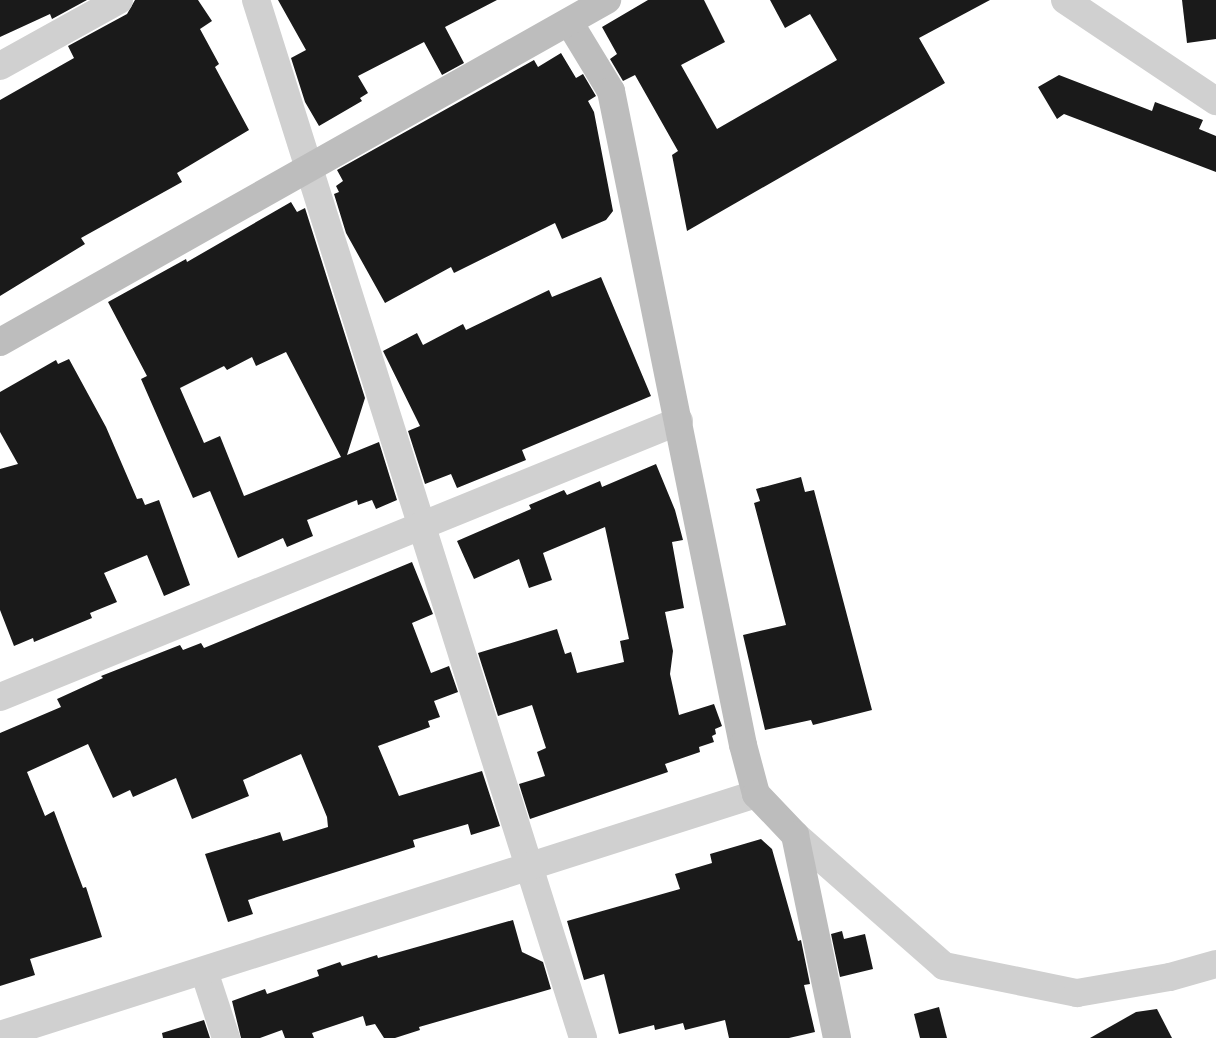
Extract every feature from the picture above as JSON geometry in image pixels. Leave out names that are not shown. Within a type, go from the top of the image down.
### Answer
[{"type":"street","points":[[0,66],[119,0]]},
{"type":"street","points":[[256,0],[583,1038]]},
{"type":"street","points":[[0,342],[310,170],[608,0]]},
{"type":"street","points":[[1065,0],[1216,101]]},
{"type":"street","points":[[569,22],[611,91],[679,420],[743,745],[756,794],[795,835],[944,966],[1078,993],[1170,977],[1216,964]]},
{"type":"street","points":[[0,697],[679,420]]},
{"type":"street","points":[[0,1036],[756,794]]},
{"type":"street","points":[[795,835],[837,1038]]},
{"type":"street","points":[[204,971],[226,1038]]},
{"type":"building","points":[[0,0],[87,0],[52,19],[50,14],[0,37]]},
{"type":"building","points":[[135,0],[198,0],[212,21],[200,29],[219,64],[215,67],[249,130],[177,173],[182,182],[81,238],[85,244],[0,296],[0,100],[74,58],[68,46],[127,14]]},
{"type":"building","points":[[278,0],[497,0],[445,27],[464,63],[442,75],[424,42],[358,76],[368,93],[360,98],[362,101],[319,126],[305,102],[291,58],[306,50]]},
{"type":"building","points":[[648,0],[704,0],[725,42],[681,65],[717,129],[837,60],[810,14],[785,28],[770,0],[990,0],[919,38],[945,83],[687,231],[672,155],[678,151],[635,75],[623,81],[610,59],[617,54],[602,27]]},
{"type":"building","points":[[1182,0],[1216,0],[1216,39],[1187,43]]},
{"type":"building","points":[[561,53],[576,78],[583,74],[596,96],[588,101],[594,112],[613,211],[606,220],[562,239],[555,223],[454,273],[451,267],[385,303],[346,233],[334,194],[339,192],[336,186],[343,181],[337,170],[534,60],[538,67]]},
{"type":"building","points":[[1059,75],[1152,111],[1155,102],[1203,120],[1199,129],[1216,136],[1216,172],[1064,114],[1057,119],[1038,87]]},
{"type":"building","points":[[291,202],[297,212],[305,208],[365,398],[347,455],[379,442],[397,500],[376,509],[372,500],[358,505],[357,500],[307,520],[313,536],[287,547],[283,538],[238,558],[210,491],[193,498],[141,379],[147,376],[108,302],[186,259],[187,262]],"holes":[[[286,352],[341,457],[244,496],[220,436],[204,443],[180,388],[224,366],[227,370],[252,357],[256,366]]]},
{"type":"building","points":[[601,277],[651,396],[522,450],[526,460],[457,488],[451,474],[425,484],[408,431],[420,426],[383,351],[417,333],[423,345],[463,324],[466,330],[549,290],[552,297]]},
{"type":"building","points":[[69,359],[106,427],[137,499],[142,498],[145,505],[159,500],[190,585],[164,596],[147,555],[104,573],[117,602],[90,613],[92,618],[34,642],[33,638],[14,646],[0,610],[0,469],[18,464],[0,432],[0,392],[56,360],[58,364]]},
{"type":"building","points":[[656,464],[675,510],[683,540],[672,542],[684,608],[665,612],[673,651],[670,674],[679,715],[714,704],[722,726],[715,729],[716,734],[712,736],[714,742],[699,747],[700,752],[665,764],[668,772],[530,819],[519,784],[545,776],[537,752],[546,748],[532,705],[498,716],[478,653],[557,629],[565,654],[571,652],[577,673],[624,662],[620,641],[629,639],[605,527],[543,553],[552,580],[529,588],[519,559],[474,579],[457,541],[531,509],[529,505],[564,490],[567,495],[600,481],[602,487]]},
{"type":"building","points":[[801,477],[805,492],[814,490],[872,710],[813,725],[811,720],[765,730],[743,635],[786,625],[754,503],[760,501],[756,489]]},
{"type":"building","points":[[412,562],[433,614],[412,623],[431,673],[449,666],[458,692],[434,701],[440,717],[428,721],[430,727],[378,746],[399,796],[482,771],[500,826],[471,835],[468,824],[413,840],[415,847],[248,900],[253,914],[228,922],[205,854],[280,832],[283,841],[328,827],[327,817],[301,754],[243,780],[249,796],[192,819],[176,778],[133,797],[130,790],[113,798],[88,744],[27,772],[45,816],[54,811],[83,888],[86,887],[102,937],[30,959],[35,975],[0,986],[0,733],[61,707],[57,699],[103,678],[101,676],[180,645],[183,650],[201,643],[204,648]]},
{"type":"building","points":[[761,839],[772,849],[798,941],[801,940],[810,984],[804,985],[815,1032],[789,1038],[729,1038],[725,1020],[685,1030],[683,1023],[655,1030],[654,1025],[619,1034],[604,974],[584,980],[567,921],[680,889],[675,874],[712,863],[710,854]]},
{"type":"building","points":[[513,920],[522,952],[543,962],[551,989],[419,1027],[420,1030],[395,1038],[384,1038],[375,1024],[366,1026],[363,1016],[312,1033],[314,1038],[285,1038],[282,1030],[260,1038],[241,1038],[232,1001],[265,989],[267,994],[319,976],[317,970],[340,962],[342,966],[377,955],[378,958]]},
{"type":"building","points":[[842,931],[844,939],[865,934],[873,969],[840,977],[831,934]]},
{"type":"building","points":[[939,1007],[947,1038],[920,1038],[914,1014]]},
{"type":"building","points":[[1157,1009],[1172,1038],[1090,1038],[1136,1012]]},
{"type":"building","points":[[204,1020],[210,1038],[163,1038],[162,1033]]}]
